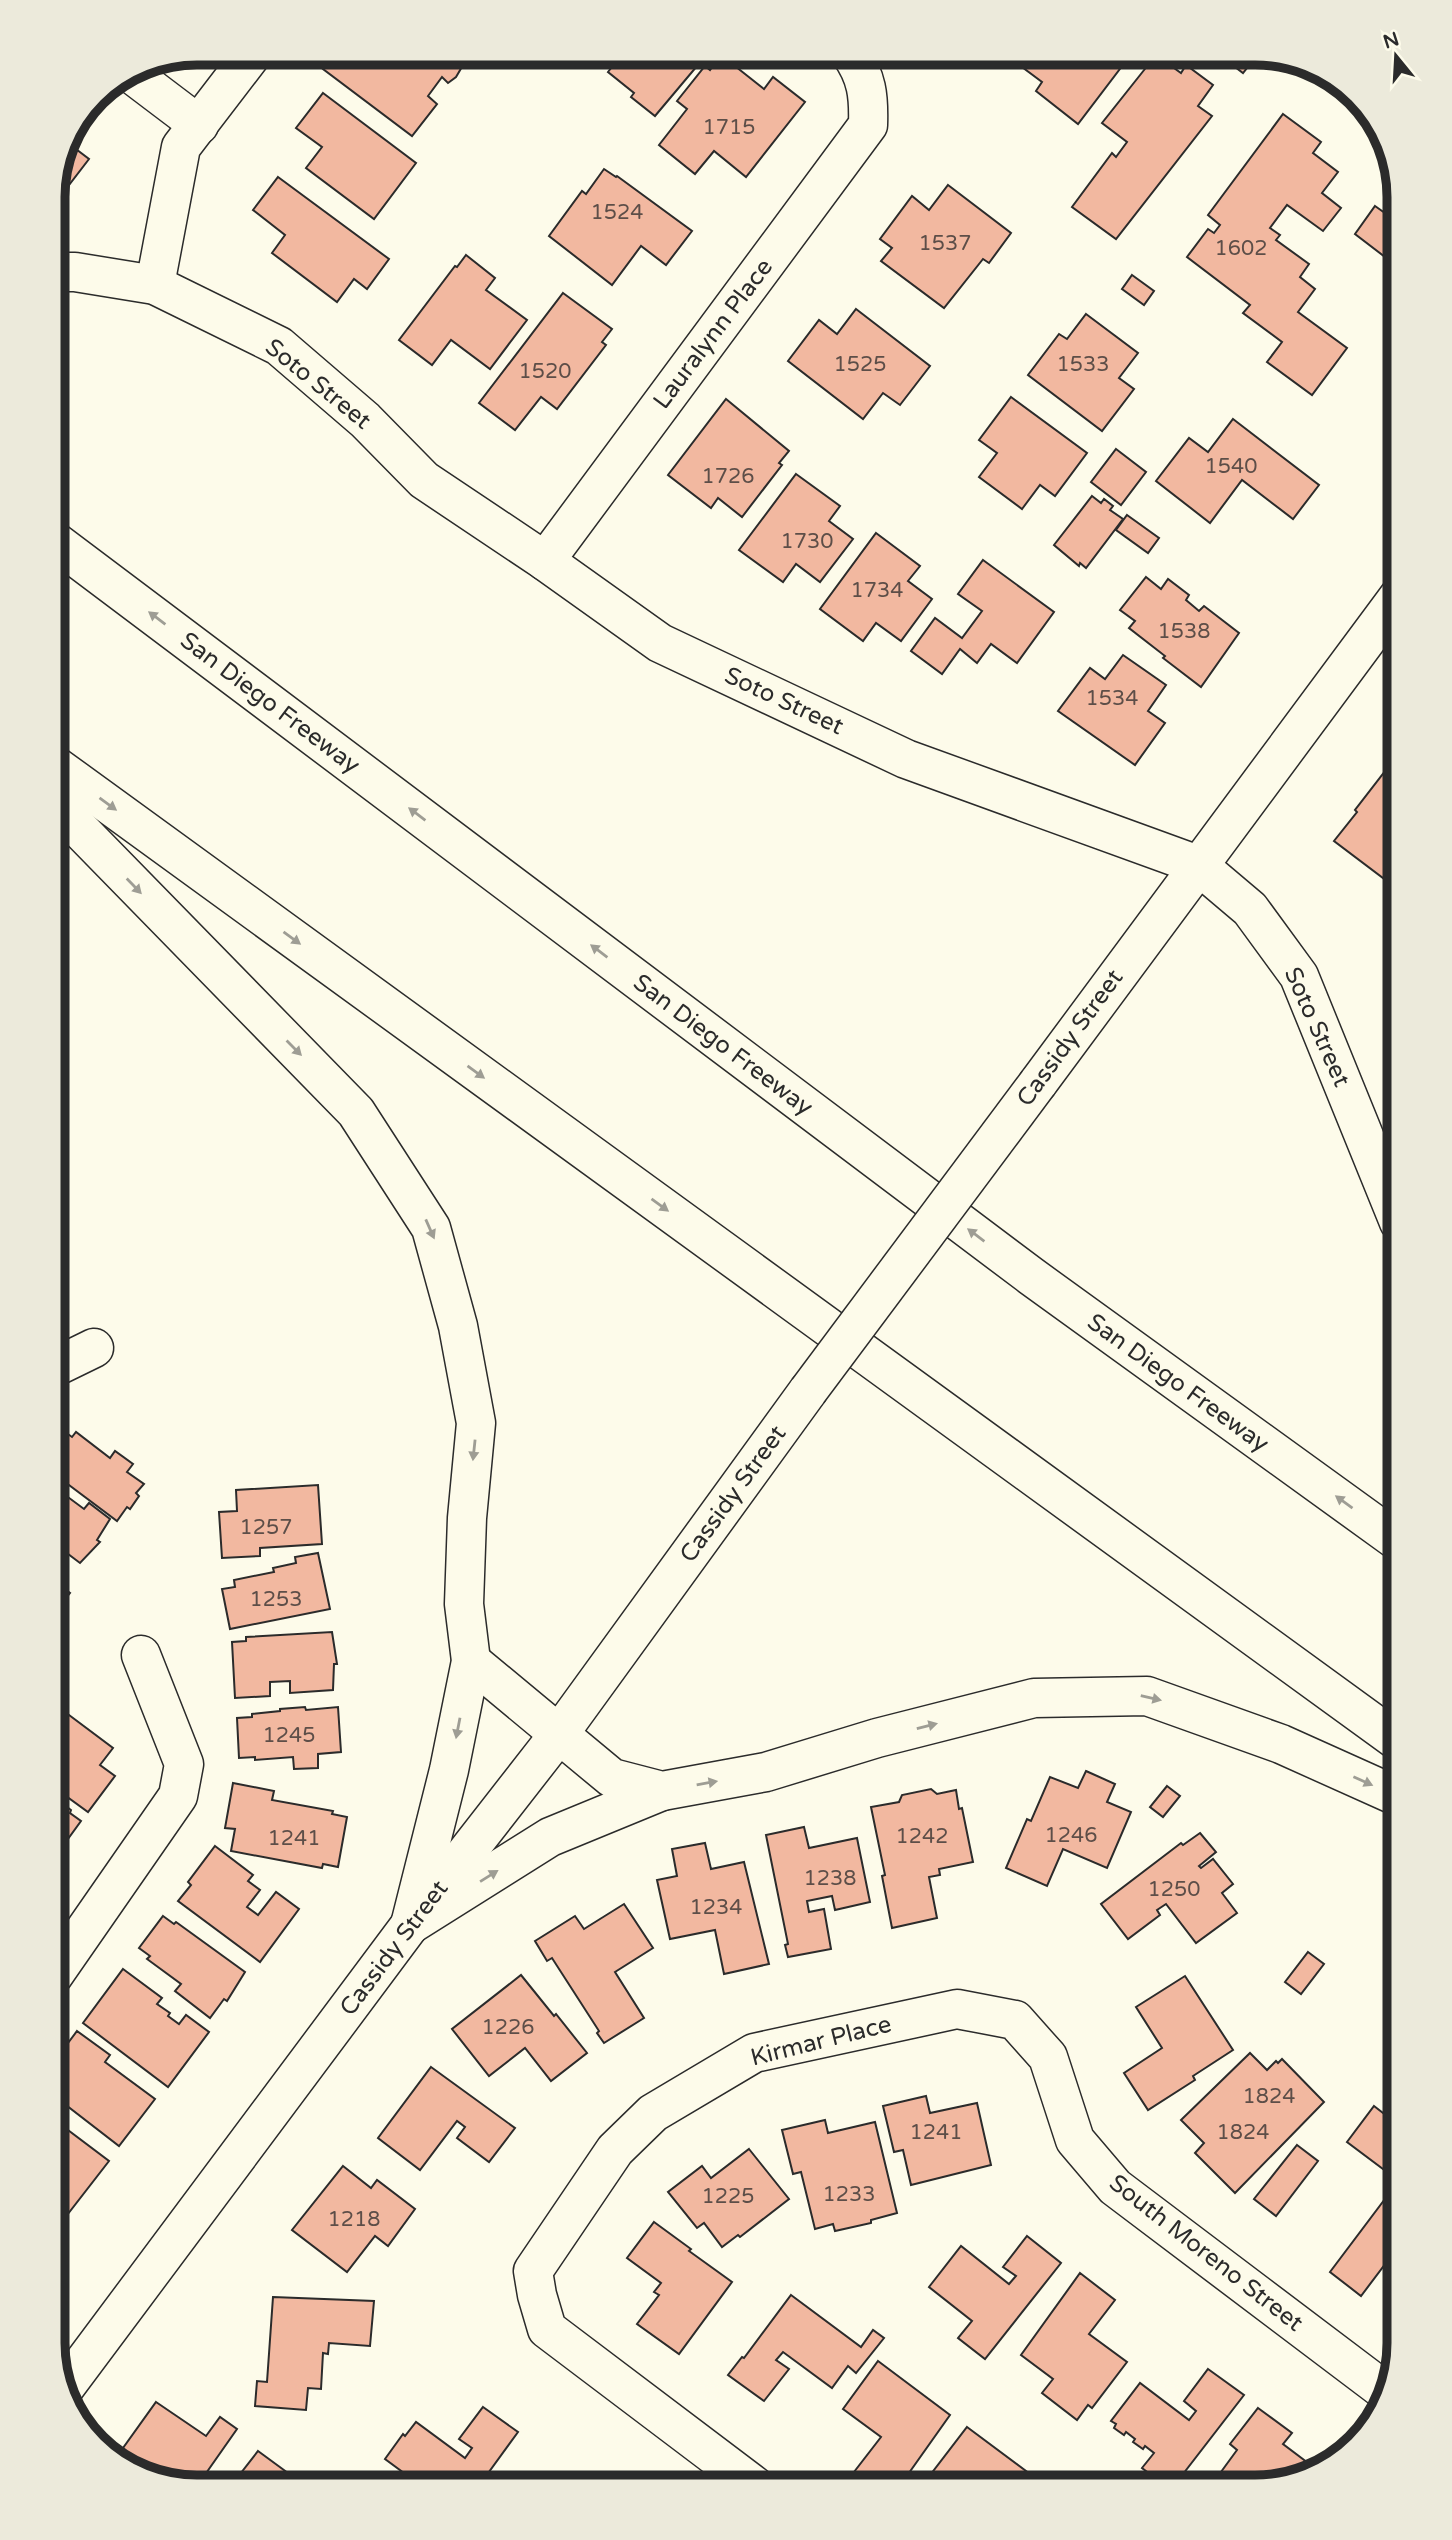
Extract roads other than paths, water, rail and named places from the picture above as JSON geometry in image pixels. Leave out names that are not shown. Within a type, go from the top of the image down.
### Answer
[{"type":"main road","points":[[155,285],[181,147],[243,65]]},
{"type":"main road","name":"Lauralynn Place","points":[[545,561],[867,125],[869,103],[862,71],[858,65]]},
{"type":"main road","points":[[138,79],[199,125]]},
{"type":"main road","name":"Soto Street","points":[[65,272],[155,285],[279,346],[365,420],[424,480],[545,561],[660,643],[894,753],[1198,865],[1250,909],[1299,976],[1387,1192]]},
{"type":"main road","name":"San Diego Freeway","points":[[65,549],[1020,1268],[1387,1533]]},
{"type":"main road","name":"Cassidy Street","points":[[70,2380],[410,1925],[559,1734],[808,1391],[1387,612]]},
{"type":"main road","points":[[65,773],[1387,1733]]},
{"type":"main road","points":[[65,814],[356,1112],[431,1228],[458,1326],[476,1423],[467,1518],[464,1604],[471,1661],[449,1770],[410,1925]]},
{"type":"main road","points":[[65,1362],[94,1348]]},
{"type":"main road","points":[[65,1957],[178,1796],[184,1764],[141,1655]]},
{"type":"main road","points":[[471,1661],[612,1778],[662,1791]]},
{"type":"main road","points":[[410,1925],[550,1837],[662,1791],[766,1772],[877,1738],[1034,1698],[1147,1696],[1281,1744],[1387,1792]]},
{"type":"main road","name":"Kirmar Place","points":[[740,2475],[548,2329],[537,2295],[533,2271],[615,2150],[653,2113],[754,2053],[957,2009],[1015,2020]]},
{"type":"main road","name":"South Moreno Street","points":[[1015,2020],[1048,2057],[1075,2140],[1115,2186],[1380,2387]]}]
